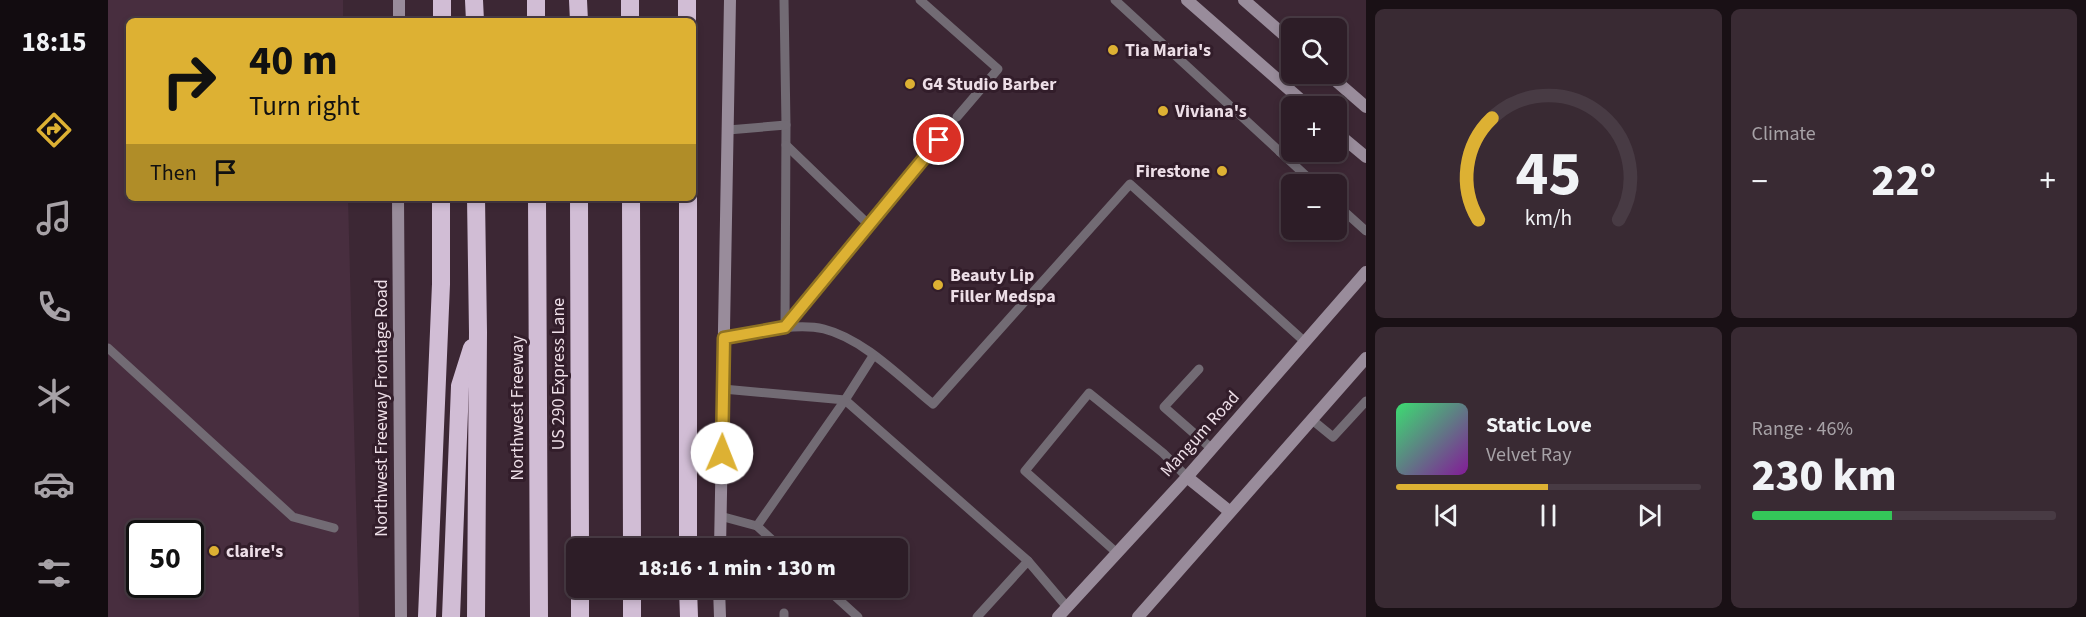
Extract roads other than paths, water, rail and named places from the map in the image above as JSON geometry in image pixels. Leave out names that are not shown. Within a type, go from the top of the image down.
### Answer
[{"type":"highway","points":[[442,0],[442,18]]},
{"type":"highway","points":[[474,0],[475,18]]},
{"type":"highway","points":[[536,0],[536,18]]},
{"type":"highway","points":[[578,0],[579,18]]},
{"type":"highway","points":[[630,0],[630,18]]},
{"type":"highway","points":[[687,0],[687,18]]},
{"type":"highway","points":[[427,617],[441,284],[441,201]]},
{"type":"highway","points":[[476,201],[478,332],[476,617]]},
{"type":"highway","name":"Northwest Freeway","points":[[537,201],[539,617]]},
{"type":"highway","name":"US 290 Express Lane","points":[[579,201],[580,538]]},
{"type":"highway","points":[[631,201],[632,538]]},
{"type":"highway","points":[[687,201],[688,538]]},
{"type":"highway","points":[[451,617],[460,386],[478,332]]},
{"type":"highway","points":[[580,598],[580,617]]},
{"type":"highway","points":[[632,598],[632,617]]},
{"type":"highway","points":[[688,598],[688,617]]},
{"type":"main road","points":[[399,0],[399,18]]},
{"type":"main road","points":[[720,538],[730,0]]},
{"type":"main road","points":[[1187,0],[1297,96]]},
{"type":"main road","points":[[1244,0],[1281,32]]},
{"type":"main road","points":[[1340,84],[1366,107]]},
{"type":"main road","points":[[1347,142],[1366,158]]},
{"type":"main road","name":"Northwest Freeway Frontage Road","points":[[399,201],[401,617]]},
{"type":"main road","name":"Mangum Road","points":[[1058,617],[1212,449],[1366,272]]},
{"type":"main road","points":[[1138,617],[1366,357]]},
{"type":"main road","points":[[1187,477],[1229,511]]},
{"type":"main road","points":[[719,598],[720,617]]},
{"type":"lane","points":[[784,0],[785,327]]},
{"type":"lane","points":[[785,327],[998,69],[920,0]]},
{"type":"lane","points":[[1115,0],[1304,174]]},
{"type":"lane","points":[[728,130],[786,125]]},
{"type":"lane","points":[[786,146],[869,225]]},
{"type":"lane","points":[[724,338],[785,327],[823,329],[856,342],[933,404],[1130,184],[1305,342]]},
{"type":"lane","points":[[1347,214],[1366,231]]},
{"type":"lane","points":[[108,348],[293,517],[334,528]]},
{"type":"lane","points":[[756,526],[845,400],[873,356]]},
{"type":"lane","points":[[1199,369],[1164,407],[1212,449]]},
{"type":"lane","points":[[723,389],[845,400],[1028,561],[1067,607]]},
{"type":"lane","points":[[1117,553],[1025,471],[1089,393],[1163,453],[1187,477]]},
{"type":"lane","points":[[1311,419],[1333,437],[1366,401]]},
{"type":"lane","points":[[720,516],[756,526],[770,538]]},
{"type":"lane","points":[[977,617],[1028,561]]},
{"type":"lane","points":[[837,598],[858,617]]},
{"type":"place","name":"Tia Maria's","points":[[1113,50]]},
{"type":"place","name":"G4 Studio Barber","points":[[910,84]]},
{"type":"place","name":"Viviana's","points":[[1163,111]]},
{"type":"place","name":"Firestone","points":[[1222,171]]},
{"type":"place","name":"Beauty Lip Filler Medspa","points":[[938,285]]},
{"type":"place","name":"claire's","points":[[214,551]]}]
